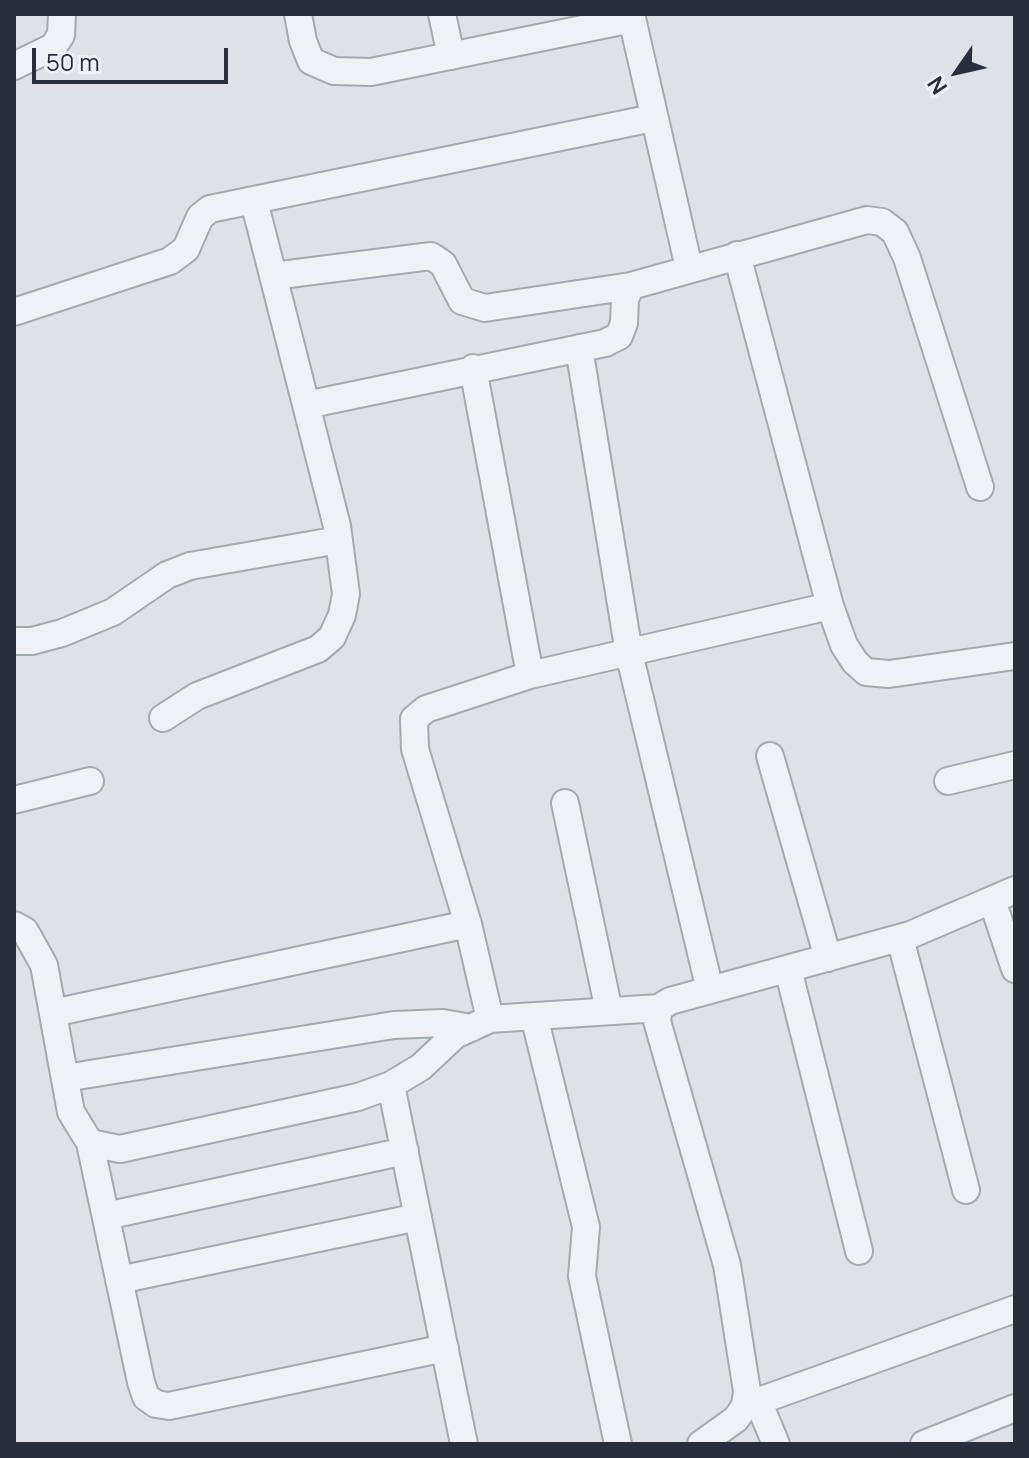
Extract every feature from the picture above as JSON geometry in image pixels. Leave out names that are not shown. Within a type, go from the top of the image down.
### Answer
[{"type":"street","points":[[14,66],[53,47],[61,35],[62,14]]},
{"type":"street","points":[[298,14],[311,61],[334,71],[371,72],[632,17],[689,268]]},
{"type":"street","points":[[442,14],[451,56]]},
{"type":"street","points":[[14,312],[170,261],[186,249],[200,217],[210,209],[653,118]]},
{"type":"street","points":[[163,718],[197,696],[318,649],[332,637],[342,615],[346,594],[339,540],[254,201]]},
{"type":"street","points":[[273,276],[431,256],[443,264],[462,301],[485,308],[631,286],[867,220],[882,222],[895,232],[907,258],[980,487]]},
{"type":"street","points":[[737,255],[830,606],[844,645],[866,672],[889,674],[1015,656]]},
{"type":"street","points":[[306,405],[605,343],[619,336],[624,323],[625,299],[631,286]]},
{"type":"street","points":[[579,348],[629,653],[710,990]]},
{"type":"street","points":[[473,368],[530,675]]},
{"type":"street","points":[[14,641],[32,641],[62,633],[113,612],[167,575],[190,566],[339,540]]},
{"type":"street","points":[[480,1024],[468,924],[415,749],[414,719],[426,709],[530,675],[830,606]]},
{"type":"street","points":[[770,756],[828,958]]},
{"type":"street","points":[[948,781],[1015,765]]},
{"type":"street","points":[[14,800],[90,781]]},
{"type":"street","points":[[565,803],[609,1011]]},
{"type":"street","points":[[65,1078],[394,1025],[480,1024],[534,1016],[659,1008],[710,990],[900,938],[1004,895],[1015,969]]},
{"type":"street","points":[[53,1013],[468,924]]},
{"type":"street","points":[[14,925],[25,931],[44,965],[71,1112],[90,1143],[146,1397],[156,1404],[169,1406],[445,1348]]},
{"type":"street","points":[[900,938],[966,1190]]},
{"type":"street","points":[[788,969],[859,1251]]},
{"type":"street","points":[[659,1008],[657,1021],[727,1265],[747,1391],[776,1444]]},
{"type":"street","points":[[534,1016],[586,1227],[582,1276],[618,1444]]},
{"type":"street","points":[[90,1143],[120,1149],[358,1097],[391,1085],[421,1067],[455,1035],[480,1024]]},
{"type":"street","points":[[391,1085],[464,1444]]},
{"type":"street","points":[[106,1216],[405,1151]]},
{"type":"street","points":[[119,1280],[418,1217]]},
{"type":"street","points":[[701,1444],[752,1404],[1015,1309]]},
{"type":"street","points":[[924,1444],[1015,1408]]}]
